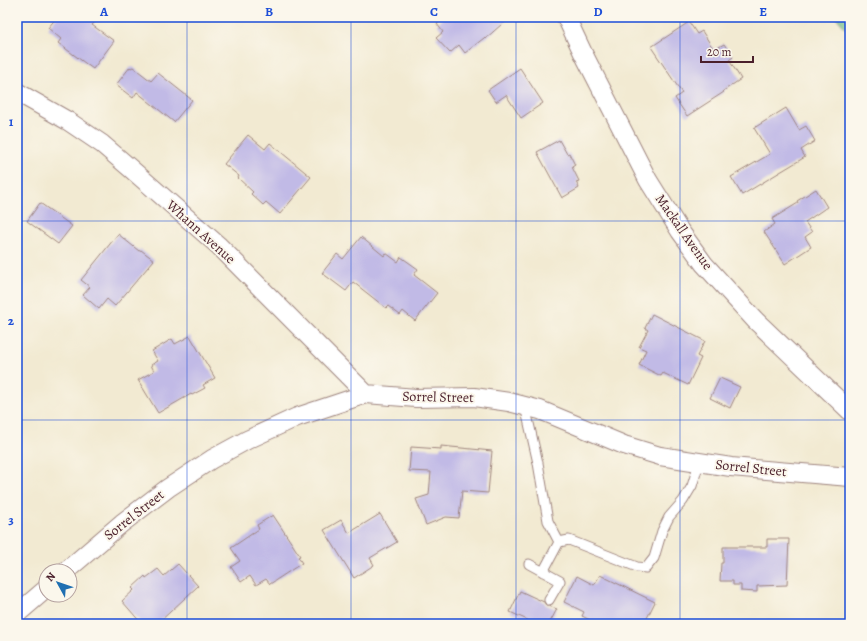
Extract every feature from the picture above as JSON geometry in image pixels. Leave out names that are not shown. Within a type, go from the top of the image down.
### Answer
[{"type":"street","name":"Mackall Avenue","points":[[566,17],[648,180],[680,231],[704,264],[755,320],[850,411]]},
{"type":"street","name":"Whann Avenue","points":[[17,92],[68,121],[102,144],[130,168],[219,246],[366,394]]},
{"type":"street","name":"Sorrel Street","points":[[75,563],[122,523],[168,488],[212,459],[247,440],[297,417],[366,394],[416,398],[474,397],[509,402],[540,410],[624,445],[660,456],[731,467],[850,477]]},
{"type":"street","points":[[17,614],[38,596]]},
{"type":"lane","points":[[525,406],[538,463],[548,521],[559,542]]},
{"type":"lane","points":[[559,542],[570,540],[637,567],[646,568],[654,558],[662,531],[669,517],[683,501],[692,486],[699,463]]},
{"type":"lane","points":[[544,572],[559,542]]},
{"type":"lane","points":[[529,564],[560,581],[549,600]]},
{"type":"green space","points":[[836,17],[850,17],[850,34]]},
{"type":"building","points":[[57,17],[99,17],[92,25],[114,41],[93,69],[58,43],[61,39],[48,28]]},
{"type":"building","points":[[445,17],[510,17],[485,39],[484,38],[465,53],[459,45],[450,53],[436,38],[443,32],[437,24]]},
{"type":"building","points":[[689,22],[697,34],[702,31],[714,50],[724,44],[733,57],[729,60],[741,79],[687,116],[675,98],[682,93],[651,47]]},
{"type":"building","points":[[130,67],[133,67],[151,81],[158,73],[192,100],[174,122],[137,92],[133,98],[116,85]]},
{"type":"building","points":[[520,68],[543,103],[521,118],[506,95],[496,102],[488,90]]},
{"type":"building","points":[[786,108],[799,130],[806,126],[815,141],[801,150],[805,157],[742,195],[731,177],[770,154],[754,128]]},
{"type":"building","points":[[248,135],[265,149],[270,143],[311,177],[280,214],[266,202],[263,205],[251,194],[253,192],[238,178],[239,176],[224,164]]},
{"type":"building","points":[[559,140],[567,154],[569,153],[575,165],[572,167],[579,181],[576,182],[579,188],[562,198],[537,152]]},
{"type":"building","points":[[816,189],[827,207],[805,222],[812,232],[805,237],[811,247],[785,264],[764,232],[775,224],[772,219],[798,203],[797,201]]},
{"type":"building","points":[[40,203],[72,226],[58,244],[27,221]]},
{"type":"building","points":[[118,234],[139,251],[141,250],[154,260],[115,306],[107,299],[99,309],[83,295],[90,287],[81,280]]},
{"type":"building","points":[[361,237],[384,256],[386,253],[398,262],[401,257],[418,269],[414,275],[437,293],[415,321],[403,311],[400,315],[388,306],[386,308],[353,282],[346,291],[322,273],[337,254],[343,259]]},
{"type":"building","points":[[652,314],[705,341],[697,356],[701,358],[688,385],[663,373],[661,376],[639,365],[646,350],[639,347],[648,330],[645,328]]},
{"type":"building","points":[[190,336],[215,378],[203,385],[205,388],[192,395],[191,394],[158,413],[138,380],[154,371],[151,365],[158,361],[152,351],[172,339],[175,344]]},
{"type":"building","points":[[720,378],[740,387],[730,408],[710,398]]},
{"type":"building","points":[[441,446],[492,451],[488,493],[462,491],[459,518],[446,517],[426,525],[416,499],[429,495],[431,472],[409,471],[411,447],[441,449]]},
{"type":"building","points":[[380,514],[397,542],[370,558],[374,565],[354,578],[324,530],[341,520],[349,533]]},
{"type":"building","points":[[273,515],[300,556],[298,557],[302,563],[270,584],[266,579],[256,585],[250,576],[241,582],[231,567],[240,561],[231,548],[259,529],[257,525]]},
{"type":"building","points":[[767,539],[789,539],[787,585],[757,586],[757,592],[741,591],[741,585],[733,585],[733,581],[720,581],[721,563],[723,563],[723,547],[767,547]]},
{"type":"building","points":[[178,564],[198,586],[157,624],[142,624],[122,601],[134,590],[132,588],[145,576],[146,578],[158,569],[164,576]]},
{"type":"building","points":[[600,575],[655,602],[644,624],[598,624],[582,616],[584,612],[564,602],[577,576],[594,585]]},
{"type":"building","points":[[520,591],[544,602],[546,605],[557,609],[549,624],[536,624],[510,612]]}]
